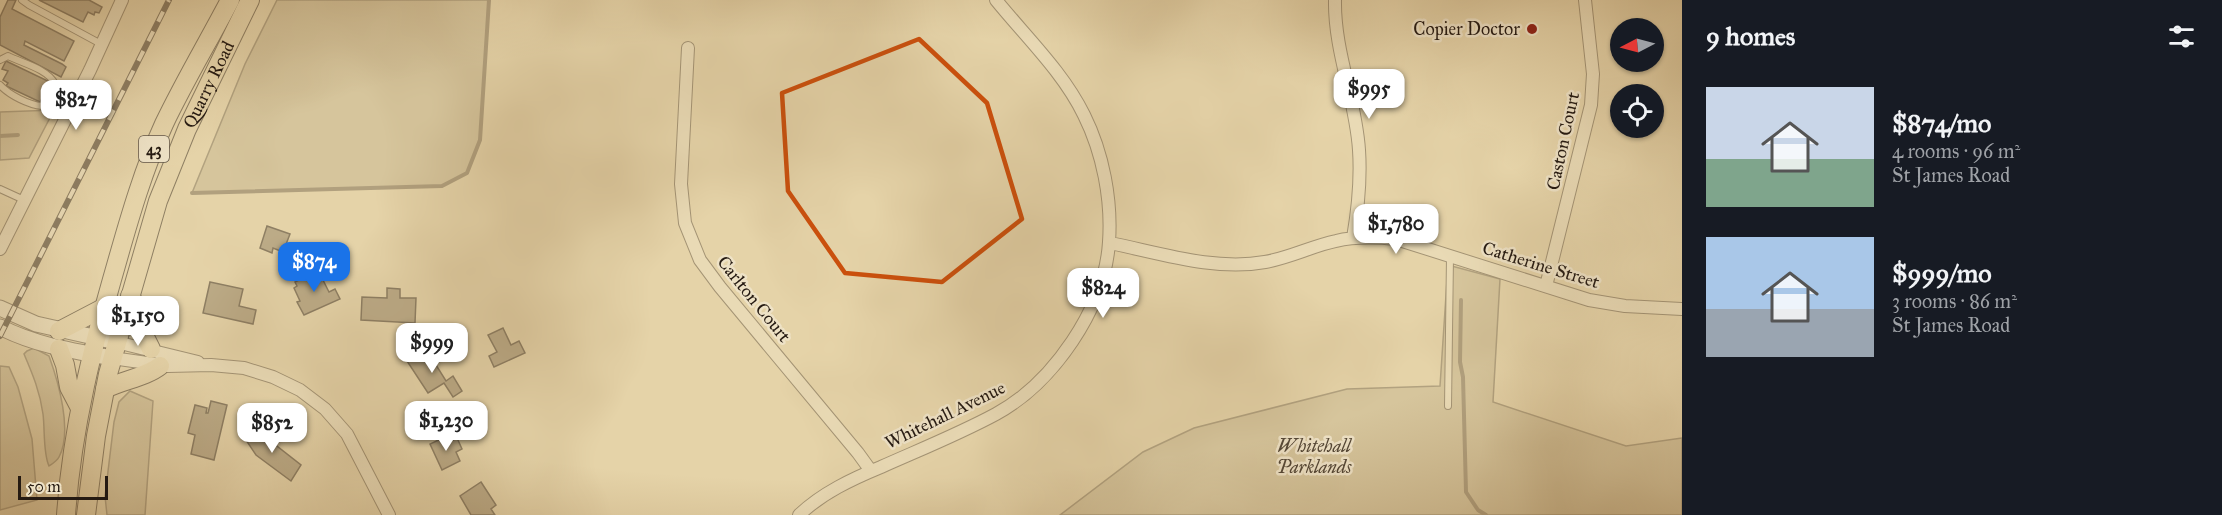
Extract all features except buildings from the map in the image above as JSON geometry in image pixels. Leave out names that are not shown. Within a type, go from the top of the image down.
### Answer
[{"type":"main road","name":"Quarry Road","points":[[93,346],[136,199],[163,126],[230,0]]},
{"type":"main road","name":"Quarry Road","points":[[114,350],[158,201],[171,165],[250,0]]},
{"type":"main road","points":[[130,296],[139,311],[141,329],[151,349]]},
{"type":"main road","points":[[80,408],[69,387],[59,340],[103,308]]},
{"type":"main road","name":"43","points":[[66,515],[71,460],[93,346]]},
{"type":"main road","name":"43","points":[[87,515],[94,445],[114,350]]},
{"type":"main road","points":[[105,388],[125,379],[151,373],[160,366]]},
{"type":"street","points":[[0,249],[102,45],[122,0]]},
{"type":"street","name":"Whitehall Avenue","points":[[800,515],[834,489],[998,413],[1027,393],[1058,363],[1087,320],[1101,281],[1110,243],[1108,204],[1100,151],[1084,114],[1065,84],[996,0]]},
{"type":"street","points":[[1335,0],[1338,32],[1359,149],[1359,177],[1353,238]]},
{"type":"street","name":"Caston Court","points":[[1546,286],[1591,105],[1593,74],[1585,0]]},
{"type":"street","name":"Carlton Court","points":[[688,48],[681,184],[685,223],[700,260],[871,471]]},
{"type":"street","name":"Catherine Street","points":[[1110,243],[1212,263],[1237,265],[1267,262],[1335,241],[1353,238],[1396,239],[1589,300],[1625,306],[1682,309]]},
{"type":"street","points":[[0,308],[36,324],[59,340]]},
{"type":"street","points":[[0,327],[24,338],[59,340],[114,350],[160,366],[211,365],[244,368],[273,377],[300,390],[325,409],[347,434],[389,515]]},
{"type":"street","points":[[114,350],[151,349],[211,365]]},
{"type":"lane","points":[[22,0],[102,45]]},
{"type":"lane","points":[[0,60],[8,56],[53,78],[56,84],[53,93],[42,106],[34,106],[4,90],[0,85]]},
{"type":"lane","points":[[53,93],[73,103]]},
{"type":"lane","points":[[0,189],[24,200]]},
{"type":"lane","points":[[1449,406],[1450,256]]},
{"type":"highlighted area","points":[[919,39],[987,103],[1022,219],[942,282],[845,273],[788,191],[782,93]]},
{"type":"green space","points":[[277,0],[489,0],[480,140],[467,173],[442,186],[192,193],[245,64]]},
{"type":"green space","points":[[54,110],[29,158],[0,160],[0,112]]},
{"type":"green space","name":"Whitehall Parklands","points":[[1448,265],[1500,279],[1493,402],[1626,446],[1682,438],[1682,515],[1060,515],[1143,452],[1194,428],[1347,389],[1440,386]]},
{"type":"green space","points":[[34,348],[49,356],[63,406],[65,434],[63,446],[58,458],[49,466],[40,398],[24,354]]},
{"type":"green space","points":[[0,366],[9,367],[18,387],[32,439],[37,500],[0,510]]},
{"type":"green space","points":[[130,391],[153,401],[145,515],[107,515],[105,496],[114,422],[119,402]]},
{"type":"waterway","points":[[192,193],[442,186],[467,173],[480,140],[489,0]]},
{"type":"waterway","points":[[0,136],[18,135]]},
{"type":"waterway","points":[[1461,300],[1460,362],[1463,377],[1466,492],[1478,510],[1486,515]]},
{"type":"railway","points":[[0,336],[169,0]]},
{"type":"place","name":"Copier Doctor","points":[[1532,29]]}]
